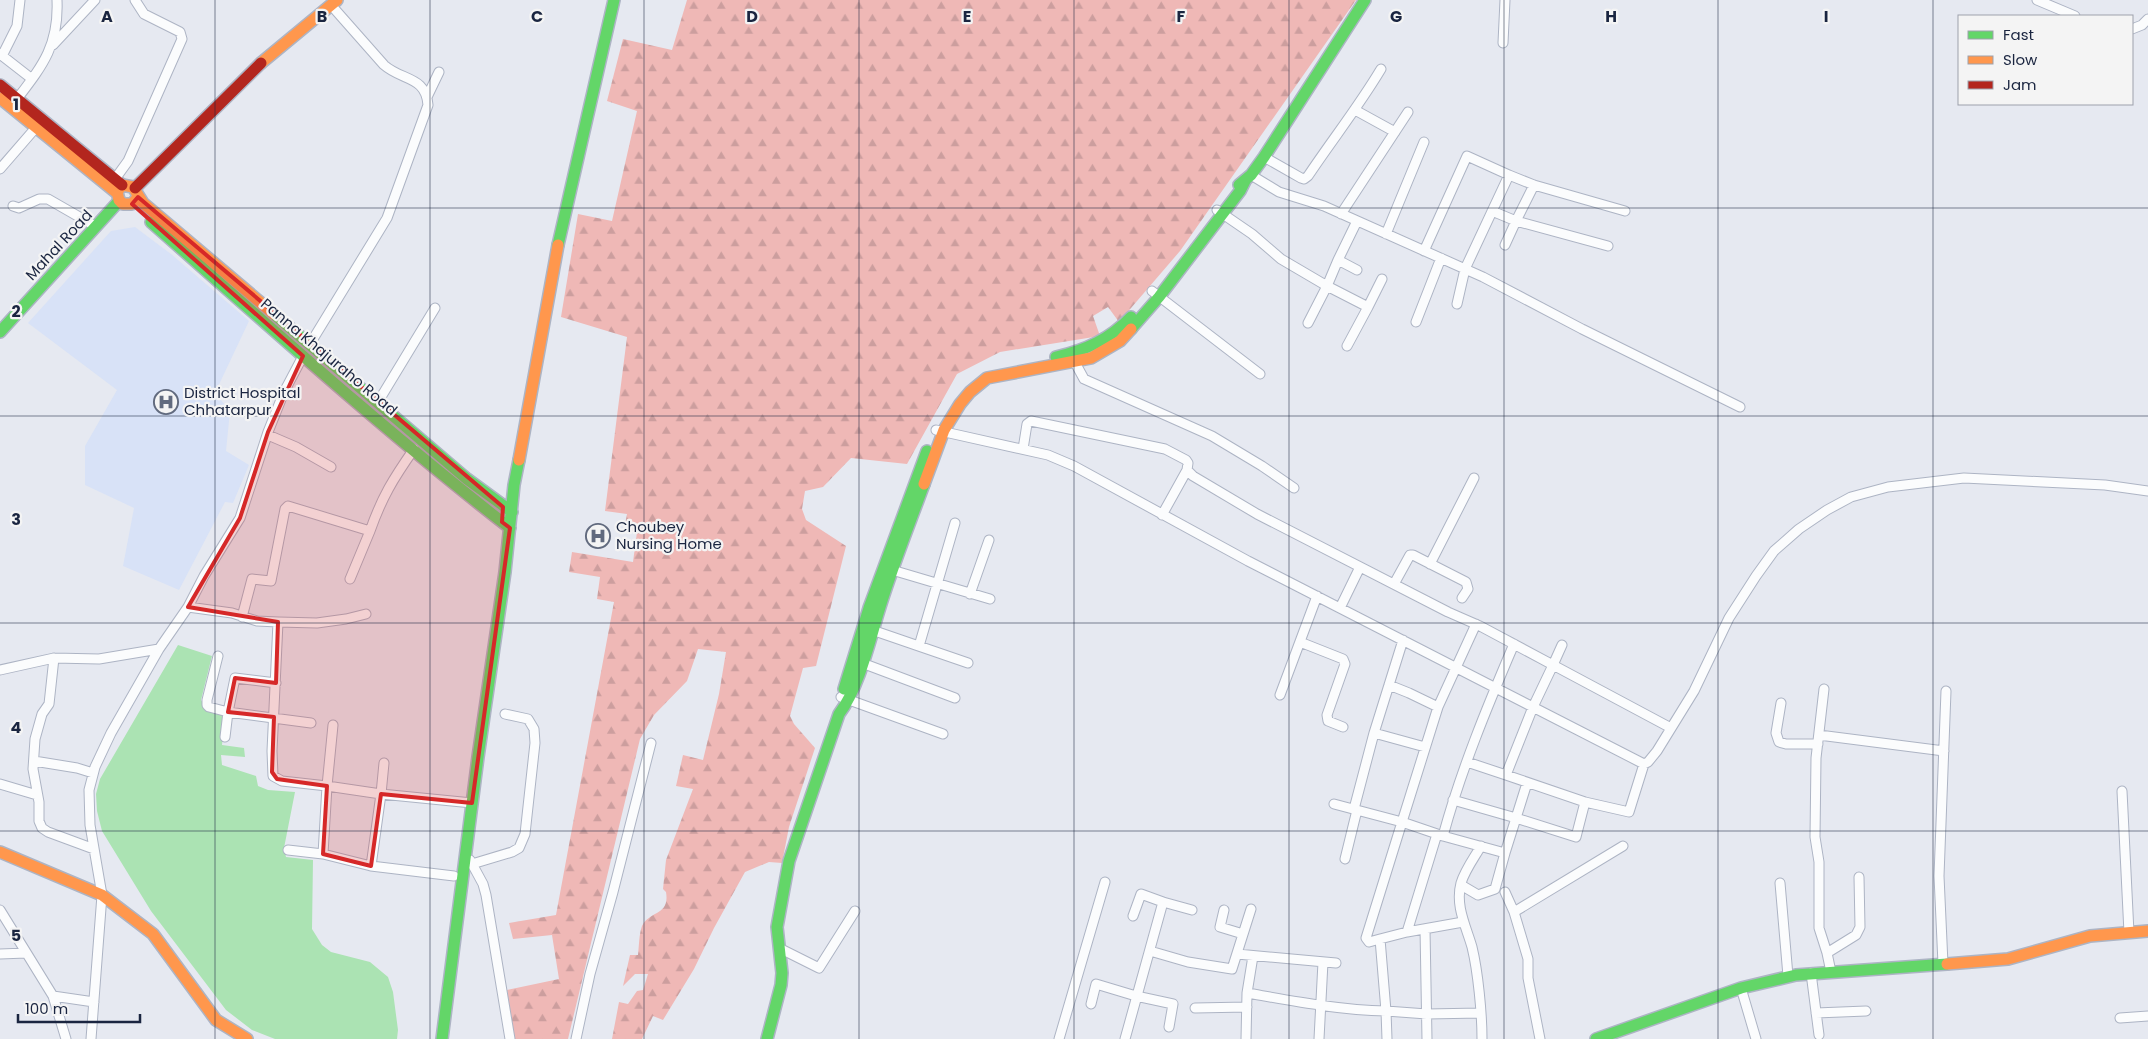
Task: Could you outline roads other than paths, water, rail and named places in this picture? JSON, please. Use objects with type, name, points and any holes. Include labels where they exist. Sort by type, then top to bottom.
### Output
[{"type":"main road","points":[[434,1039],[454,876],[468,802],[508,509],[563,216],[614,0]]},
{"type":"main road","points":[[767,1039],[781,985],[782,973],[777,928],[789,861],[839,714],[838,706],[862,663],[949,406],[964,388],[980,375],[1006,367],[1073,358],[1126,324],[1156,294],[1220,212],[1234,189],[1248,178],[1264,157],[1365,0]]},
{"type":"main road","points":[[118,190],[128,205],[254,70],[334,3]]},
{"type":"main road","name":"Panna Khajuraho Road","points":[[0,85],[17,99],[39,123],[118,190],[132,185],[135,196],[194,261],[303,356],[506,525]]},
{"type":"main road","name":"Panna Khajuraho Road","points":[[0,98],[39,123]]},
{"type":"main road","name":"Mahal Road","points":[[0,330],[95,226],[118,190]]},
{"type":"main road","name":"Panna Khajuraho Road","points":[[135,196],[467,479],[508,509]]},
{"type":"main road","points":[[844,698],[869,608],[913,486],[940,430]]},
{"type":"main road","points":[[442,1039],[465,852],[468,802]]},
{"type":"main road","points":[[0,852],[102,895],[153,934],[216,1020],[247,1039]]},
{"type":"main road","points":[[1596,1039],[1741,988],[1788,976],[2008,959],[2090,936],[2148,931]]},
{"type":"street","points":[[20,0],[17,26],[1,55],[32,79]]},
{"type":"street","points":[[53,45],[58,21],[57,0]]},
{"type":"street","points":[[17,99],[53,45],[95,0]]},
{"type":"street","points":[[118,190],[128,161],[182,39],[180,32],[144,14],[134,0]]},
{"type":"street","points":[[1503,43],[1505,0]]},
{"type":"street","points":[[2037,0],[2073,15]]},
{"type":"street","points":[[334,3],[384,66],[393,73],[415,81],[422,86],[428,97]]},
{"type":"street","points":[[2133,29],[2142,25],[2148,19]]},
{"type":"street","points":[[1264,157],[1304,179],[1308,176],[1341,127],[1355,110],[1381,69]]},
{"type":"street","points":[[310,344],[387,218],[428,105],[428,97],[439,72]]},
{"type":"street","points":[[1355,110],[1395,132]]},
{"type":"street","points":[[1341,214],[1408,112]]},
{"type":"street","points":[[0,169],[39,123]]},
{"type":"street","points":[[1386,234],[1424,142]]},
{"type":"street","points":[[1424,251],[1467,156],[1534,185],[1625,211]]},
{"type":"street","points":[[1456,304],[1465,269],[1509,175]]},
{"type":"street","points":[[1248,178],[1279,192],[1324,206],[1465,269],[1582,330],[1740,407]]},
{"type":"street","points":[[1505,245],[1534,185]]},
{"type":"street","points":[[13,206],[19,208],[38,199],[48,199],[95,226]]},
{"type":"street","points":[[1492,211],[1516,221],[1608,246]]},
{"type":"street","points":[[1220,212],[1282,259],[1327,286],[1368,307]]},
{"type":"street","points":[[1308,323],[1357,221]]},
{"type":"street","points":[[1416,322],[1441,258]]},
{"type":"street","points":[[1338,260],[1357,270]]},
{"type":"street","points":[[1347,346],[1382,279]]},
{"type":"street","points":[[1156,294],[1260,374]]},
{"type":"street","points":[[378,402],[435,308]]},
{"type":"street","points":[[92,1039],[102,895],[90,825],[89,790],[93,773],[111,733],[159,649],[188,607],[204,576],[240,518],[284,392],[303,356]]},
{"type":"street","points":[[1073,358],[1084,379],[1212,436],[1294,488]]},
{"type":"street","points":[[1023,449],[1027,424],[1031,420],[1165,449],[1186,460],[1188,463],[1187,470],[1162,515]]},
{"type":"street","points":[[940,430],[1048,455],[1074,466],[1162,515],[1644,764]]},
{"type":"street","points":[[268,435],[296,447],[331,467]]},
{"type":"street","points":[[350,579],[380,502],[391,481],[414,449]]},
{"type":"street","points":[[1187,470],[1193,476],[1257,514],[1476,624],[1671,728]]},
{"type":"street","points":[[1430,564],[1474,478]]},
{"type":"street","points":[[1467,762],[1585,802],[1629,812],[1644,764],[1657,751],[1694,691],[1729,618],[1774,551],[1800,528],[1851,497],[1888,487],[1964,478],[2105,485],[2148,491]]},
{"type":"street","points":[[242,617],[252,579],[271,581],[288,506],[370,531]]},
{"type":"street","points":[[919,646],[955,523]]},
{"type":"street","points":[[970,594],[989,540]]},
{"type":"street","points":[[1394,584],[1410,555],[1466,582],[1468,589],[1462,598]]},
{"type":"street","points":[[1340,608],[1360,567]]},
{"type":"street","points":[[892,570],[990,599]]},
{"type":"street","points":[[1280,695],[1317,596]]},
{"type":"street","points":[[188,607],[257,621],[278,622],[317,623],[346,620],[366,614]]},
{"type":"street","points":[[278,622],[272,751],[273,776],[282,781],[381,794],[468,802]]},
{"type":"street","points":[[1463,922],[1408,932],[1371,942],[1367,941],[1366,931],[1438,707],[1476,624]]},
{"type":"street","points":[[872,630],[968,663]]},
{"type":"street","points":[[1345,860],[1374,733],[1403,640]]},
{"type":"street","points":[[1300,642],[1343,660],[1345,668],[1327,715],[1328,721],[1343,727]]},
{"type":"street","points":[[1408,932],[1440,835],[1514,644]]},
{"type":"street","points":[[1506,775],[1533,707],[1562,645]]},
{"type":"street","points":[[0,670],[54,658],[100,659],[159,649]]},
{"type":"street","points":[[218,656],[206,703],[213,709],[311,723]]},
{"type":"street","points":[[54,658],[48,704],[42,714],[35,739],[34,761],[39,821],[42,828],[71,842],[94,849]]},
{"type":"street","points":[[862,663],[955,698]]},
{"type":"street","points":[[225,738],[234,678],[276,683]]},
{"type":"street","points":[[1389,685],[1409,692],[1438,707]]},
{"type":"street","points":[[1824,690],[1819,739],[1815,837],[1819,862],[1819,928],[1831,972]]},
{"type":"street","points":[[1944,964],[1939,876],[1946,691]]},
{"type":"street","points":[[844,698],[943,734]]},
{"type":"street","points":[[1781,703],[1776,733],[1779,742],[1786,744],[1819,739],[1944,751]]},
{"type":"street","points":[[472,864],[512,852],[519,848],[524,834],[535,743],[534,730],[528,719],[505,714]]},
{"type":"street","points":[[323,854],[333,725]]},
{"type":"street","points":[[1374,733],[1425,747]]},
{"type":"street","points":[[576,1039],[590,974],[651,743]]},
{"type":"street","points":[[34,761],[77,768],[93,773]]},
{"type":"street","points":[[371,866],[384,763]]},
{"type":"street","points":[[1461,885],[1478,895],[1495,889],[1526,783]]},
{"type":"street","points":[[0,784],[37,795]]},
{"type":"street","points":[[2122,791],[2129,932]]},
{"type":"street","points":[[1453,800],[1576,837],[1585,802]]},
{"type":"street","points":[[1334,804],[1505,853]]},
{"type":"street","points":[[1482,846],[1465,874],[1459,900],[1463,922],[1472,947],[1482,1039]]},
{"type":"street","points":[[1514,912],[1623,846]]},
{"type":"street","points":[[288,850],[323,854],[371,866],[454,876]]},
{"type":"street","points":[[465,852],[483,884],[486,895],[510,1039]]},
{"type":"street","points":[[1827,953],[1856,935],[1860,927],[1859,876]]},
{"type":"street","points":[[1059,1039],[1105,882]]},
{"type":"street","points":[[1780,883],[1788,976]]},
{"type":"street","points":[[1505,892],[1514,912],[1528,959],[1528,978],[1540,1039]]},
{"type":"street","points":[[1133,916],[1141,894],[1192,910]]},
{"type":"street","points":[[1125,1039],[1163,902]]},
{"type":"street","points":[[1150,951],[1188,962],[1232,969],[1251,909]]},
{"type":"street","points":[[0,910],[53,996],[66,1039]]},
{"type":"street","points":[[1224,910],[1220,927],[1243,934]]},
{"type":"street","points":[[779,948],[818,968],[855,911]]},
{"type":"street","points":[[1425,929],[1427,1039]]},
{"type":"street","points":[[1380,939],[1387,1039]]},
{"type":"street","points":[[0,954],[26,953]]},
{"type":"street","points":[[1237,954],[1336,963]]},
{"type":"street","points":[[1246,1039],[1247,993],[1253,956]]},
{"type":"street","points":[[1319,1039],[1323,962]]},
{"type":"street","points":[[1811,973],[1819,1034]]},
{"type":"street","points":[[1091,1004],[1096,984],[1136,996],[1173,1004],[1169,1027]]},
{"type":"street","points":[[1741,988],[1756,1039]]},
{"type":"street","points":[[1247,993],[1359,1011],[1427,1014],[1480,1013]]},
{"type":"street","points":[[53,996],[94,1002]]},
{"type":"street","points":[[1195,1008],[1246,1007]]},
{"type":"street","points":[[1816,1013],[1866,1011]]},
{"type":"street","points":[[2120,1018],[2148,1016]]},
{"type":"place","name":"District Hospital Chhatarpur","points":[[166,402]]},
{"type":"place","name":"Choubey Nursing Home","points":[[598,536]]}]
